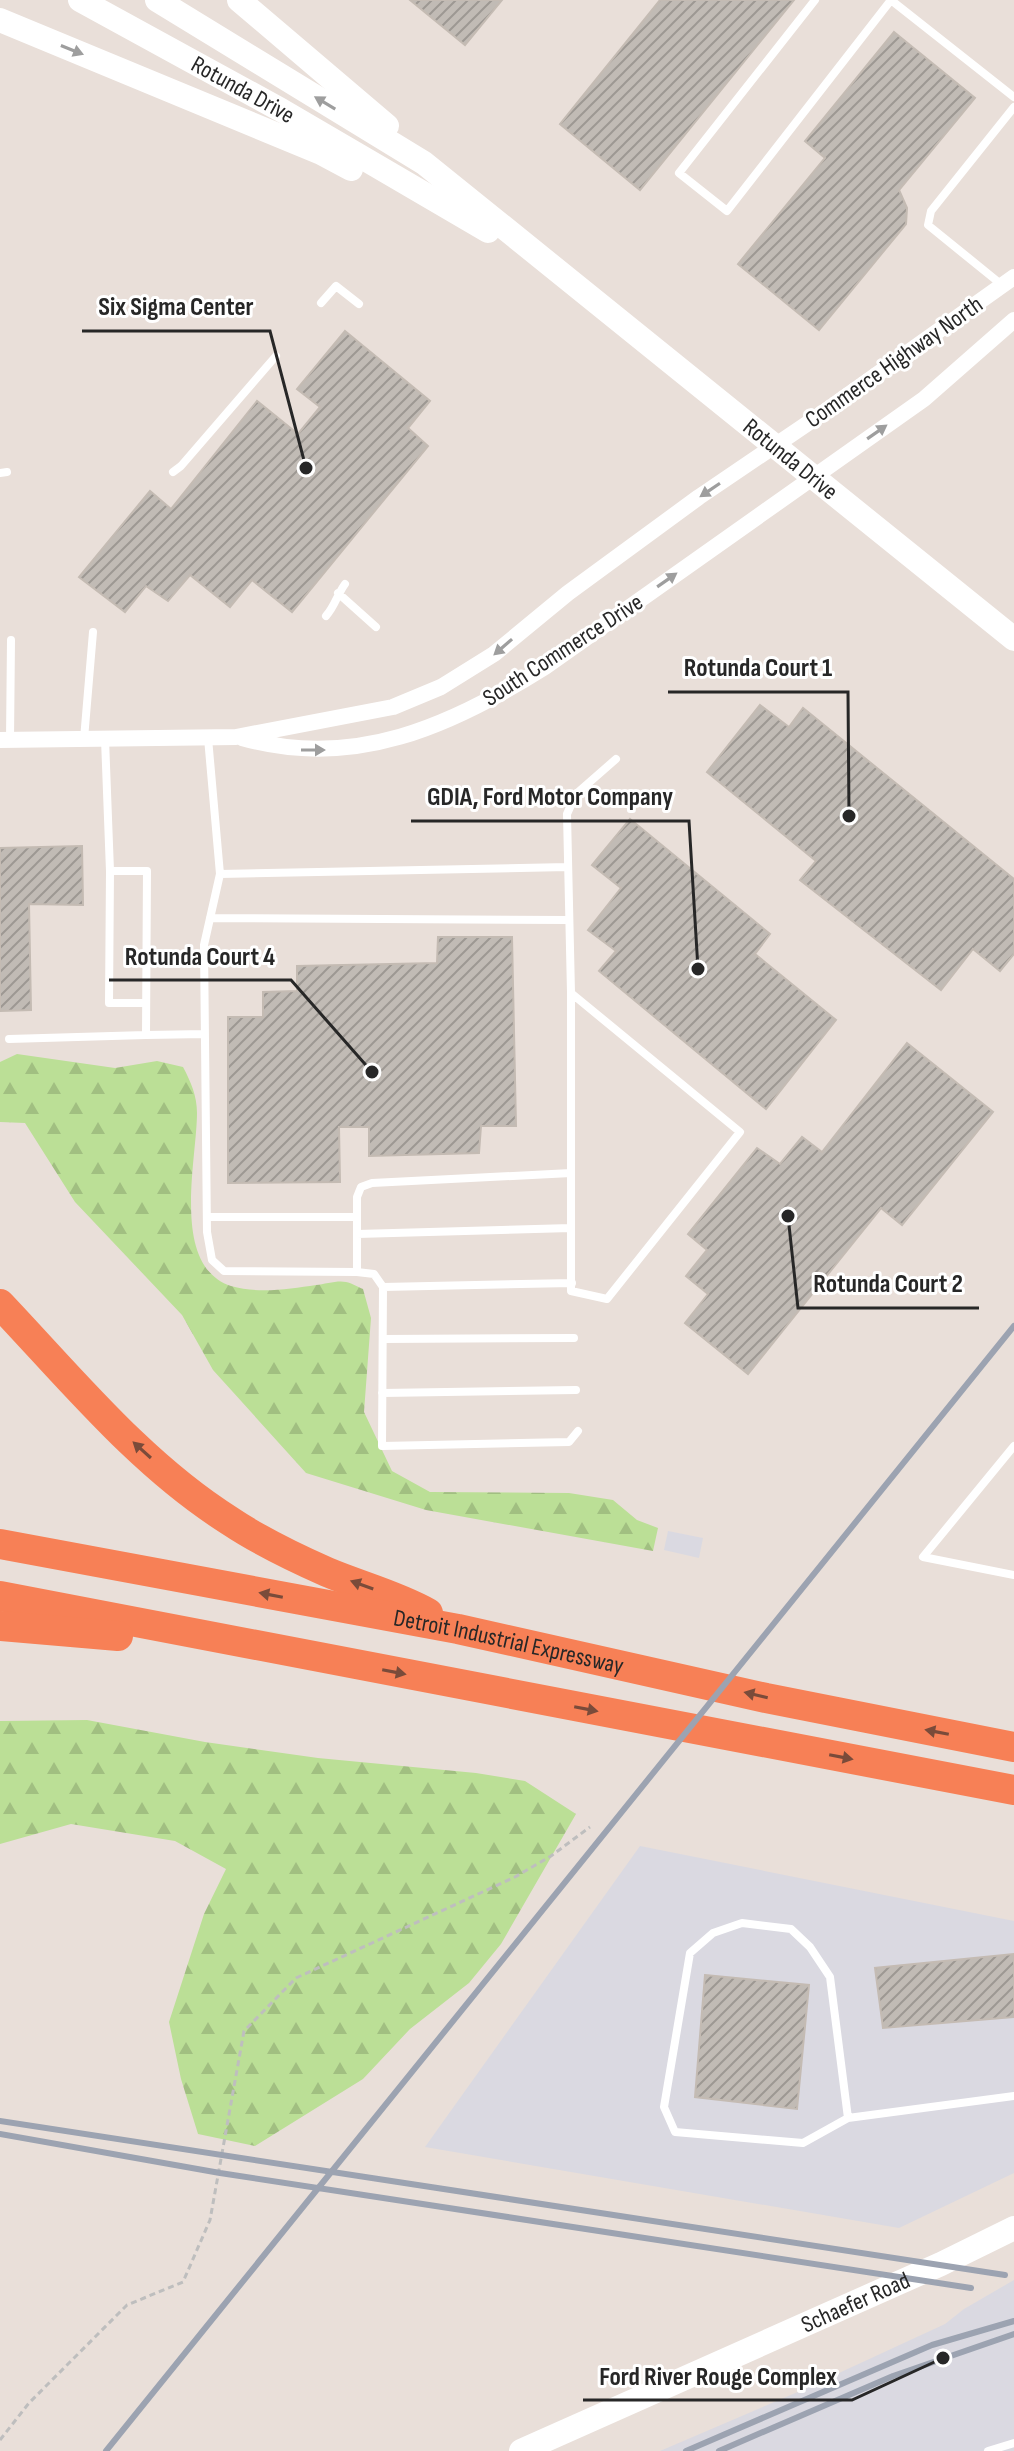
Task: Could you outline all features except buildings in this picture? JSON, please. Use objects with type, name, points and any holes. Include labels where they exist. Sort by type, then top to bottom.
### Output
[{"type":"highway","points":[[0,1304],[122,1432],[171,1477],[228,1520],[282,1551],[410,1603],[458,1629]]},
{"type":"highway","name":"Detroit Industrial Expressway","points":[[0,1544],[458,1629],[766,1698],[1014,1747]]},
{"type":"highway","name":"Detroit Industrial Expressway","points":[[0,1596],[1014,1790]]},
{"type":"highway","points":[[0,1626],[263,1647]]},
{"type":"main road","name":"Rotunda Drive","points":[[80,0],[281,110],[568,280]]},
{"type":"main road","name":"Rotunda Drive","points":[[157,0],[424,163],[1014,639]]},
{"type":"main road","points":[[239,0],[377,119],[437,159],[508,218],[568,280]]},
{"type":"main road","points":[[0,20],[321,153],[412,202],[459,213]]},
{"type":"main road","name":"Schaefer Road","points":[[521,2451],[941,2264],[1014,2228]]},
{"type":"street","name":"Commerce Highway North","points":[[774,446],[1008,281]]},
{"type":"street","name":"Commerce Highway North","points":[[813,477],[924,399],[1014,320]]},
{"type":"street","name":"South Commerce Drive","points":[[5,740],[236,737],[393,707],[441,687],[494,654],[568,593],[774,446]]},
{"type":"street","name":"South Commerce Drive","points":[[236,737],[290,749],[333,750],[373,744],[463,714],[545,667],[813,477]]},
{"type":"lane","points":[[815,0],[679,173],[727,211],[891,0],[1014,97]]},
{"type":"lane","points":[[1008,281],[928,225],[931,211],[1014,107]]},
{"type":"lane","points":[[321,303],[336,286],[359,304]]},
{"type":"lane","points":[[173,472],[276,356]]},
{"type":"lane","points":[[326,616],[345,584]]},
{"type":"lane","points":[[338,593],[376,627]]},
{"type":"lane","points":[[84,739],[93,632]]},
{"type":"lane","points":[[5,740],[11,640]]},
{"type":"lane","points":[[208,737],[220,874],[204,945],[207,1217],[212,1260],[224,1271],[374,1274],[383,1287],[382,1446],[569,1442],[578,1431]]},
{"type":"lane","points":[[105,738],[110,871],[109,1003],[146,1003]]},
{"type":"lane","points":[[571,993],[740,1132],[607,1299],[571,1291],[571,993],[567,814],[576,794],[616,759]]},
{"type":"lane","points":[[220,874],[568,867]]},
{"type":"lane","points":[[110,871],[147,871],[146,1035]]},
{"type":"lane","points":[[210,918],[569,920]]},
{"type":"lane","points":[[9,1039],[205,1034]]},
{"type":"lane","points":[[357,1272],[357,1197],[361,1187],[372,1183],[571,1173]]},
{"type":"lane","points":[[207,1217],[357,1217]]},
{"type":"lane","points":[[357,1234],[571,1228]]},
{"type":"lane","points":[[383,1287],[572,1283]]},
{"type":"lane","points":[[383,1339],[574,1338]]},
{"type":"lane","points":[[382,1393],[576,1390]]},
{"type":"lane","points":[[1014,1446],[923,1557],[1014,1575]]},
{"type":"lane","points":[[848,2118],[830,1977],[810,1947],[791,1929],[742,1923],[713,1933],[690,1953],[664,2107],[675,2132],[803,2143],[848,2118],[1014,2096]]},
{"type":"lane","points":[[988,2451],[1014,2443]]},
{"type":"path","points":[[0,2440],[29,2403],[127,2305],[183,2282],[210,2220],[244,2031],[296,1978],[515,1877],[551,1856],[590,1827]]},
{"type":"shaded area","points":[[668,1531],[703,1538],[699,1558],[664,1550]]},
{"type":"shaded area","points":[[640,1846],[1014,1921],[1014,2173],[899,2228],[425,2147]]},
{"type":"shaded area","points":[[1014,2280],[1014,2451],[660,2451],[945,2324],[964,2309]]},
{"type":"green space","points":[[17,1054],[115,1068],[157,1061],[183,1067],[197,1107],[191,1210],[193,1235],[200,1257],[212,1275],[241,1288],[274,1290],[339,1281],[363,1289],[371,1318],[364,1412],[392,1471],[430,1492],[569,1493],[613,1500],[637,1520],[658,1528],[653,1551],[426,1510],[306,1473],[213,1370],[182,1315],[75,1202],[25,1123],[0,1122],[0,1062]]},
{"type":"green space","points":[[87,1720],[205,1742],[318,1758],[476,1773],[525,1781],[576,1814],[501,1944],[469,1983],[410,2029],[363,2079],[255,2146],[198,2134],[181,2079],[169,2022],[204,1914],[226,1869],[175,1841],[71,1824],[0,1844],[0,1721]]},
{"type":"railway","points":[[106,2451],[1014,1326]]},
{"type":"railway","points":[[0,2121],[1005,2275]]},
{"type":"railway","points":[[0,2134],[220,2173],[971,2288]]},
{"type":"railway","points":[[686,2451],[932,2345],[1014,2321]]},
{"type":"railway","points":[[719,2451],[893,2376],[1014,2334]]},
{"type":"place","name":"Six Sigma Center","points":[[306,468]]},
{"type":"place","name":"Rotunda Court 1","points":[[849,816]]},
{"type":"place","name":"GDIA, Ford Motor Company","points":[[698,969]]},
{"type":"place","name":"Rotunda Court 4","points":[[372,1072]]},
{"type":"place","name":"Rotunda Court 2","points":[[788,1216]]},
{"type":"place","name":"Ford River Rouge Complex","points":[[943,2358]]}]
